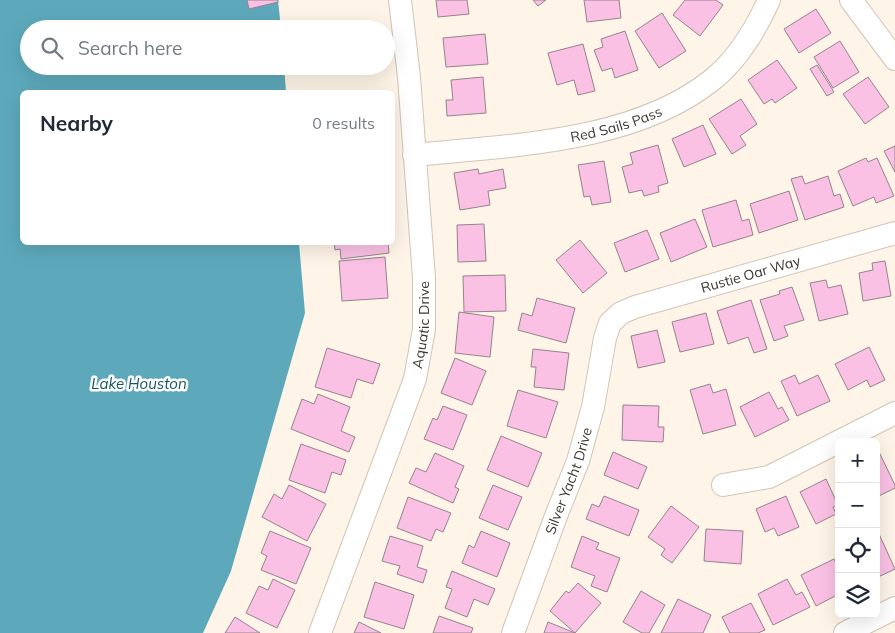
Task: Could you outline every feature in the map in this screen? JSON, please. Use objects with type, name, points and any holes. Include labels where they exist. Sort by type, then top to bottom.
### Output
[{"type":"street","name":"Aquatic Drive","points":[[320,633],[412,388],[424,329],[424,278],[409,77],[400,0]]},
{"type":"street","name":"Red Sails Pass","points":[[414,155],[546,142],[585,134],[660,111],[685,99],[714,79],[739,52],[760,21],[769,0]]},
{"type":"street","points":[[851,0],[895,59]]},
{"type":"street","name":"Rustie Oar Way","points":[[610,323],[620,313],[635,307],[895,232]]},
{"type":"street","name":"Silver Yacht Drive","points":[[512,633],[578,461],[593,407],[605,338],[610,323]]},
{"type":"street","points":[[724,485],[769,477],[895,413]]},
{"type":"street","points":[[845,633],[895,608]]},
{"type":"water","name":"Lake Houston","points":[[0,0],[278,0],[280,20],[20,20],[20,75],[285,75],[286,90],[20,90],[20,245],[299,245],[305,313],[231,571],[203,633],[0,633]]},
{"type":"building","points":[[247,0],[278,0],[278,2],[249,9]]},
{"type":"building","points":[[436,0],[467,0],[469,14],[438,17]]},
{"type":"building","points":[[533,0],[546,0],[538,6]]},
{"type":"building","points":[[584,0],[619,0],[621,18],[587,22]]},
{"type":"building","points":[[685,0],[716,0],[723,5],[700,36],[673,15]]},
{"type":"building","points":[[816,9],[831,33],[799,53],[784,29]]},
{"type":"building","points":[[662,13],[686,51],[659,68],[635,31]]},
{"type":"building","points":[[625,31],[638,70],[615,78],[612,68],[602,71],[594,50],[603,47],[601,39]]},
{"type":"building","points":[[485,34],[488,64],[446,67],[443,38]]},
{"type":"building","points":[[840,41],[859,72],[833,88],[814,57]]},
{"type":"building","points":[[583,44],[595,91],[578,95],[574,80],[557,85],[548,53]]},
{"type":"building","points":[[777,60],[797,88],[775,103],[772,99],[764,104],[748,80]]},
{"type":"building","points":[[817,65],[834,92],[827,96],[810,69]]},
{"type":"building","points":[[483,77],[486,113],[447,116],[446,100],[453,100],[451,80]]},
{"type":"building","points":[[868,77],[889,107],[865,124],[843,94]]},
{"type":"building","points":[[741,99],[757,124],[740,136],[746,145],[732,154],[709,119]]},
{"type":"building","points":[[703,125],[716,154],[684,167],[672,139]]},
{"type":"building","points":[[658,145],[668,183],[658,186],[659,192],[644,196],[642,190],[629,193],[622,167],[633,164],[630,153]]},
{"type":"building","points":[[895,146],[895,172],[884,151]]},
{"type":"building","points":[[866,158],[868,162],[877,158],[894,196],[876,203],[874,197],[853,206],[838,171]]},
{"type":"building","points":[[604,161],[611,202],[592,205],[590,196],[584,197],[578,165]]},
{"type":"building","points":[[478,169],[479,174],[503,169],[506,188],[488,191],[490,205],[460,210],[454,173]]},
{"type":"building","points":[[802,176],[805,184],[828,176],[834,196],[840,194],[844,207],[805,220],[791,179]]},
{"type":"building","points":[[789,191],[798,220],[759,233],[750,204]]},
{"type":"building","points":[[736,200],[742,221],[749,219],[753,235],[713,247],[702,210]]},
{"type":"building","points":[[695,219],[707,247],[671,262],[660,233]]},
{"type":"building","points":[[484,224],[486,261],[458,262],[457,225]]},
{"type":"building","points":[[647,230],[659,259],[625,272],[614,243]]},
{"type":"building","points":[[580,240],[607,273],[583,293],[556,260]]},
{"type":"building","points":[[334,245],[388,245],[389,253],[341,259],[340,249],[335,250]]},
{"type":"building","points":[[385,257],[388,298],[342,301],[339,261]]},
{"type":"building","points":[[885,261],[891,296],[863,301],[859,273],[873,270],[872,263]]},
{"type":"building","points":[[505,275],[506,311],[464,312],[463,276]]},
{"type":"building","points":[[826,280],[828,288],[841,285],[848,314],[819,321],[810,283]]},
{"type":"building","points":[[792,287],[804,320],[784,326],[788,336],[774,341],[760,300],[780,294],[779,291]]},
{"type":"building","points":[[537,298],[575,308],[566,343],[518,330],[522,313],[532,316]]},
{"type":"building","points":[[751,300],[767,349],[754,353],[748,337],[728,344],[717,311]]},
{"type":"building","points":[[459,312],[494,317],[490,357],[455,353]]},
{"type":"building","points":[[706,313],[714,344],[680,352],[672,322]]},
{"type":"building","points":[[657,330],[665,362],[638,368],[631,336]]},
{"type":"building","points":[[869,347],[885,380],[870,387],[867,380],[848,390],[835,364]]},
{"type":"building","points":[[327,348],[380,364],[373,384],[357,379],[351,398],[315,387]]},
{"type":"building","points":[[533,349],[569,353],[564,390],[534,387],[536,367],[531,367]]},
{"type":"building","points":[[455,358],[486,371],[472,405],[441,393]]},
{"type":"building","points":[[795,375],[799,384],[818,375],[830,401],[797,416],[781,381]]},
{"type":"building","points":[[710,384],[713,393],[726,389],[736,425],[703,434],[690,390]]},
{"type":"building","points":[[518,390],[558,402],[546,438],[507,426]]},
{"type":"building","points":[[769,392],[778,409],[782,407],[789,420],[755,437],[740,407]]},
{"type":"building","points":[[318,394],[350,407],[341,431],[355,437],[349,452],[291,429],[302,399],[314,404]]},
{"type":"building","points":[[623,405],[659,406],[658,427],[664,427],[663,442],[622,440]]},
{"type":"building","points":[[443,406],[467,415],[453,450],[424,439],[433,418],[437,420]]},
{"type":"building","points":[[501,436],[542,453],[528,487],[487,470]]},
{"type":"building","points":[[301,444],[346,460],[341,475],[332,472],[325,493],[289,480]]},
{"type":"building","points":[[613,452],[647,467],[638,489],[604,475]]},
{"type":"building","points":[[435,453],[464,466],[455,487],[459,489],[453,503],[409,483],[416,468],[426,472]]},
{"type":"building","points":[[880,454],[895,485],[895,488],[880,496]]},
{"type":"building","points":[[826,479],[835,498],[835,506],[833,507],[835,514],[816,524],[800,492]]},
{"type":"building","points":[[289,485],[326,504],[307,541],[262,517],[274,494],[282,499]]},
{"type":"building","points":[[493,485],[522,497],[508,530],[479,518]]},
{"type":"building","points":[[604,496],[639,510],[629,536],[586,519],[592,504],[599,507]]},
{"type":"building","points":[[786,496],[799,527],[778,536],[774,528],[765,532],[756,509]]},
{"type":"building","points":[[408,497],[451,513],[443,532],[436,529],[431,541],[397,528]]},
{"type":"building","points":[[671,506],[699,527],[672,563],[661,555],[665,549],[648,537]]},
{"type":"building","points":[[706,529],[743,531],[741,564],[704,561]]},
{"type":"building","points":[[270,531],[311,548],[296,584],[261,570],[267,556],[261,553]]},
{"type":"building","points":[[481,531],[510,543],[497,577],[462,563],[469,545],[474,548]]},
{"type":"building","points":[[390,536],[423,546],[417,567],[427,570],[423,583],[397,574],[400,566],[382,561]]},
{"type":"building","points":[[582,536],[599,543],[596,549],[620,558],[607,592],[591,586],[595,576],[571,567]]},
{"type":"building","points":[[880,536],[895,569],[880,576]]},
{"type":"building","points":[[834,559],[835,596],[816,606],[801,575]]},
{"type":"building","points":[[452,571],[495,589],[488,605],[474,599],[467,617],[445,608],[452,589],[446,587]]},
{"type":"building","points":[[273,579],[295,590],[277,628],[246,613],[259,586],[268,590]]},
{"type":"building","points":[[787,579],[796,595],[802,592],[810,607],[773,625],[758,594]]},
{"type":"building","points":[[375,582],[414,595],[404,629],[364,617]]},
{"type":"building","points":[[578,583],[601,603],[575,633],[550,611],[566,591],[569,593]]},
{"type":"building","points":[[641,591],[665,605],[649,633],[642,633],[623,622]]},
{"type":"building","points":[[678,599],[711,615],[703,633],[661,633]]},
{"type":"building","points":[[751,603],[765,630],[758,633],[730,633],[722,617]]},
{"type":"building","points":[[439,616],[473,628],[471,633],[433,633]]},
{"type":"building","points":[[235,617],[260,633],[225,633]]},
{"type":"building","points":[[359,622],[381,633],[354,633]]},
{"type":"building","points":[[548,622],[575,633],[544,633]]}]
